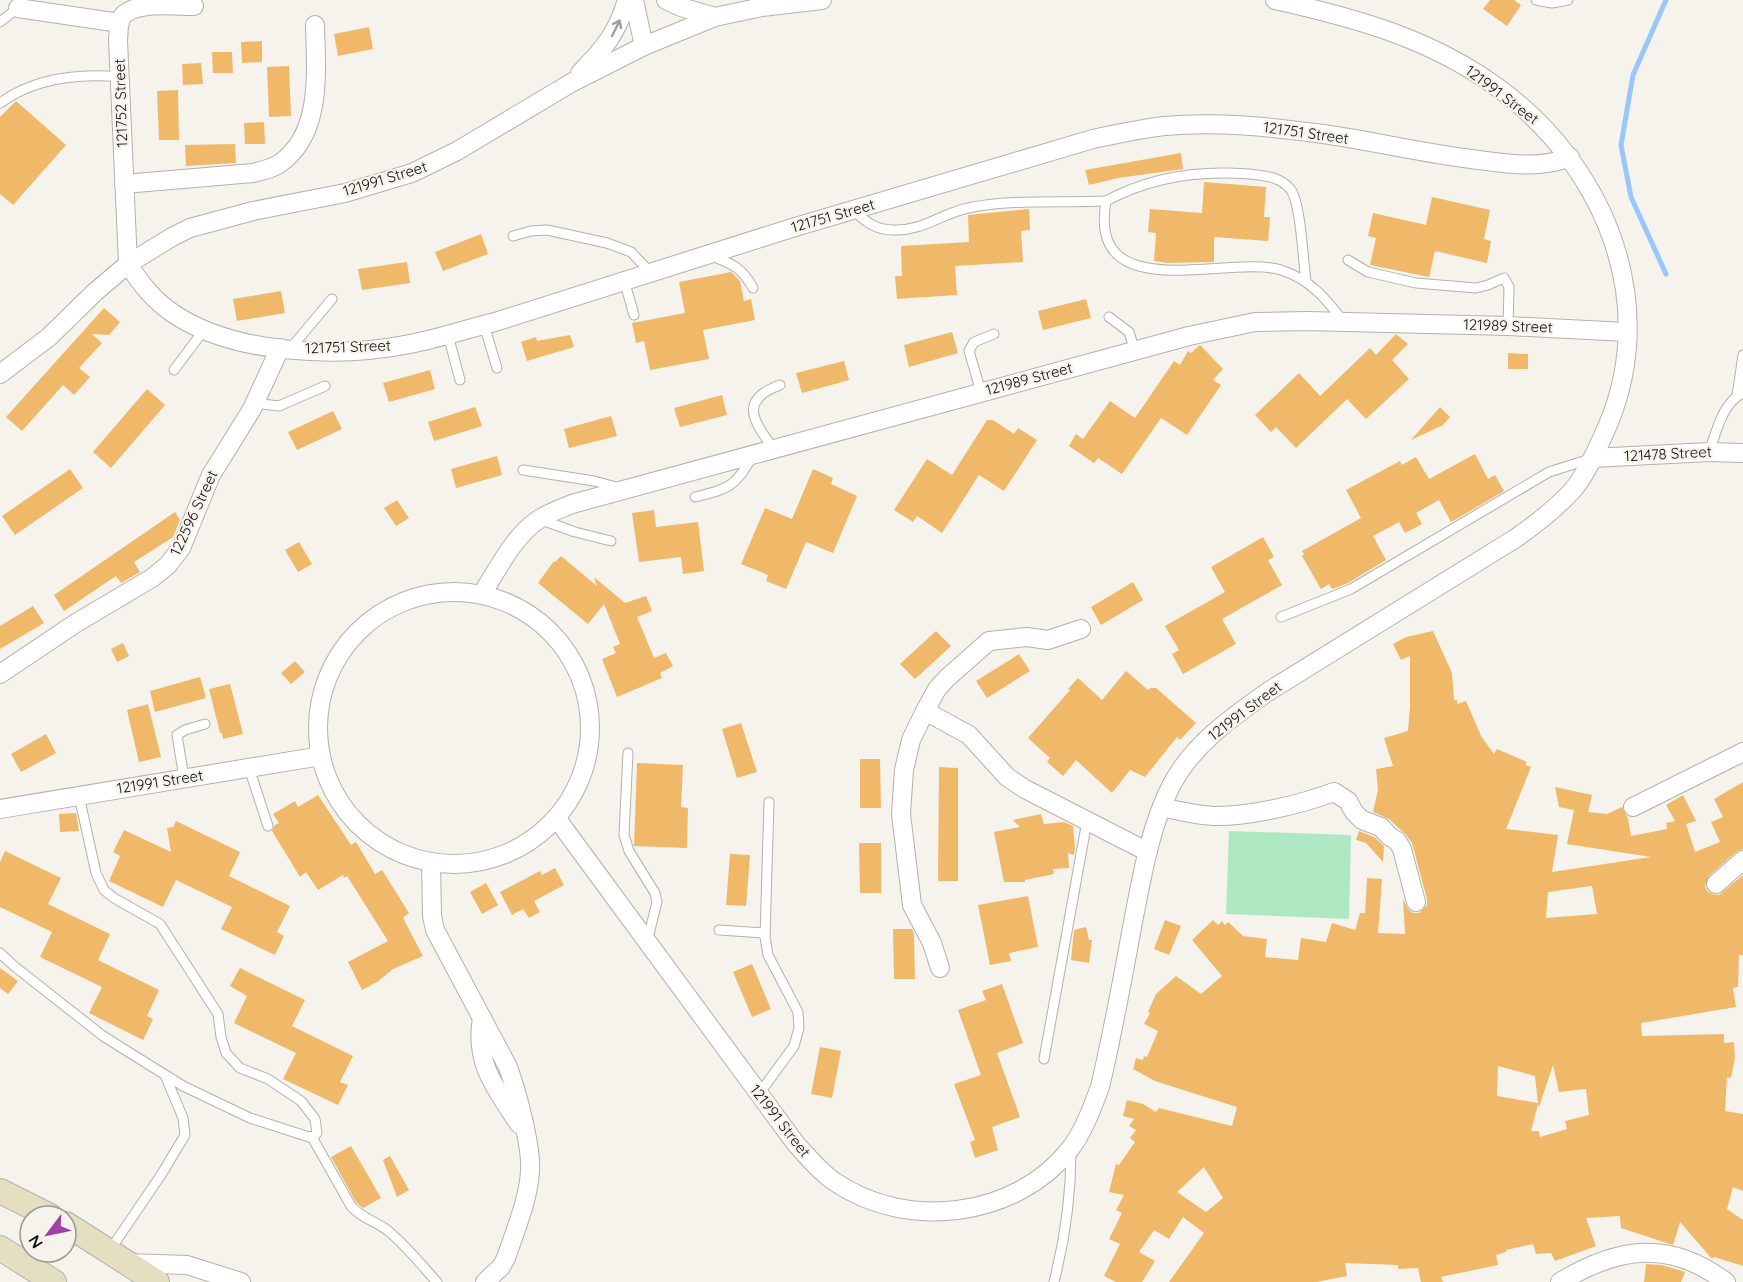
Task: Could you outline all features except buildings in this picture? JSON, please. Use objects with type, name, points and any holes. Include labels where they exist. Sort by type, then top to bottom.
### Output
[{"type":"street","name":"121752 Street","points":[[116,0],[120,21],[120,77],[128,264]]},
{"type":"street","points":[[571,82],[605,48],[620,20],[627,0]]},
{"type":"street","points":[[634,0],[644,46]]},
{"type":"street","points":[[666,0],[715,17]]},
{"type":"street","name":"121991 Street","points":[[0,374],[49,337],[95,292],[128,264],[190,228],[253,211],[368,187],[423,168],[457,152],[571,82],[644,46],[715,17],[762,7],[822,0]]},
{"type":"street","name":"121991 Street","points":[[556,819],[796,1144],[835,1182],[859,1195],[911,1210],[941,1212],[978,1207],[1000,1200],[1026,1187],[1043,1175],[1071,1148],[1091,1111],[1100,1087],[1148,852],[1162,807],[1172,785],[1190,758],[1208,738],[1236,714],[1269,691],[1516,538],[1540,520],[1573,490],[1593,458],[1611,420],[1622,386],[1627,356],[1627,332],[1620,260],[1590,188],[1570,157],[1548,131],[1501,90],[1457,61],[1426,45],[1375,25],[1275,0]]},
{"type":"street","points":[[22,4],[120,21],[131,9],[142,5],[194,6]]},
{"type":"street","points":[[124,184],[253,174],[271,168],[285,159],[303,136],[313,105],[316,70],[315,25]]},
{"type":"street","name":"121751 Street","points":[[128,264],[140,283],[161,304],[181,319],[204,330],[230,339],[285,348],[328,351],[371,350],[410,344],[484,325],[708,254],[1093,139],[1164,126],[1228,124],[1260,127],[1325,134],[1420,152],[1520,164],[1556,163],[1570,157]]},
{"type":"street","name":"121989 Street","points":[[482,594],[520,536],[539,519],[572,504],[1200,333],[1255,322],[1508,326],[1627,332]]},
{"type":"street","name":"122596 Street","points":[[0,674],[76,623],[152,578],[168,565],[181,548],[211,475],[237,435],[285,348]]},
{"type":"street","name":"121478 Street","points":[[1593,458],[1709,452],[1743,453]]},
{"type":"street","points":[[449,591],[482,594],[520,608],[552,633],[565,648],[584,685],[591,725],[590,746],[579,785],[556,819],[540,835],[521,848],[500,857],[477,863],[454,865],[405,855],[381,843],[360,826],[342,806],[333,790],[321,756],[319,715],[325,683],[335,661],[349,640],[366,623],[409,599],[449,591]]},
{"type":"street","points":[[939,968],[932,943],[912,905],[901,814],[904,770],[911,740],[938,689],[947,678],[989,641],[1027,637],[1047,639],[1081,629]]},
{"type":"street","points":[[926,711],[969,735],[1012,781],[1148,852]]},
{"type":"street","points":[[1633,807],[1743,752]]},
{"type":"street","name":"121991 Street","points":[[0,809],[321,756]]},
{"type":"street","points":[[1162,807],[1206,815],[1228,815],[1316,800],[1334,792],[1348,801],[1362,820],[1381,827],[1397,841],[1405,859],[1416,902]]},
{"type":"street","points":[[1716,884],[1743,860]]},
{"type":"street","points":[[431,862],[432,916],[435,930],[482,1018],[479,1040],[485,1068],[525,1133],[530,1161],[529,1183],[506,1258],[501,1267],[485,1282]]},
{"type":"street","points":[[0,1191],[27,1204]]},
{"type":"street","points":[[78,1231],[157,1282]]},
{"type":"street","points":[[0,1248],[54,1282]]},
{"type":"street","points":[[1560,1282],[1602,1260],[1638,1252],[1654,1252],[1699,1264],[1726,1282]]},
{"type":"street","points":[[119,1257],[187,1265],[241,1282]]},
{"type":"lane","points":[[1536,0],[1552,3],[1568,0]]},
{"type":"lane","points":[[0,22],[22,4]]},
{"type":"lane","points":[[0,103],[24,88],[64,77],[84,74],[120,77]]},
{"type":"lane","points":[[854,210],[869,224],[892,230],[925,226],[968,208],[1024,203],[1106,201],[1130,189],[1179,176],[1209,172],[1273,177],[1288,187],[1295,200],[1306,281]]},
{"type":"lane","points":[[1106,201],[1104,220],[1109,243],[1116,255],[1130,264],[1172,270],[1198,271],[1257,266],[1283,271],[1306,281],[1320,293],[1344,322]]},
{"type":"lane","points":[[513,236],[547,230],[607,243],[631,252],[650,272]]},
{"type":"lane","points":[[708,254],[737,266],[745,273],[753,288]]},
{"type":"lane","points":[[1348,260],[1368,272],[1416,283],[1476,288],[1504,278],[1509,287],[1508,326]]},
{"type":"lane","points":[[624,280],[634,315]]},
{"type":"lane","points":[[285,348],[332,299]]},
{"type":"lane","points":[[1109,318],[1129,332],[1135,351]]},
{"type":"lane","points":[[484,325],[497,368]]},
{"type":"lane","points":[[174,370],[204,330]]},
{"type":"lane","points":[[448,334],[460,380]]},
{"type":"lane","points":[[981,392],[969,351],[974,342],[994,334]]},
{"type":"lane","points":[[1709,452],[1726,407],[1740,394],[1743,355]]},
{"type":"lane","points":[[773,448],[754,420],[753,409],[757,398],[763,392],[780,385]]},
{"type":"lane","points":[[254,404],[279,406],[325,386]]},
{"type":"lane","points":[[695,497],[731,486],[743,472],[754,453]]},
{"type":"lane","points":[[1281,617],[1351,589],[1549,472],[1593,458]]},
{"type":"lane","points":[[523,470],[625,489]]},
{"type":"lane","points":[[539,519],[575,532],[611,541]]},
{"type":"lane","points":[[184,778],[177,735],[205,724]]},
{"type":"lane","points":[[628,753],[624,835],[629,851],[655,893],[657,902],[647,942]]},
{"type":"lane","points":[[249,768],[268,826]]},
{"type":"lane","points":[[79,796],[97,879],[104,890],[160,924],[218,1014],[220,1037],[226,1053],[240,1068],[268,1079],[301,1101],[312,1114],[317,1125],[317,1133],[312,1137]]},
{"type":"lane","points":[[759,1094],[794,1046],[800,1028],[798,1012],[768,955],[764,933],[769,802]]},
{"type":"lane","points":[[1044,1059],[1087,821]]},
{"type":"lane","points":[[719,930],[764,933]]},
{"type":"lane","points":[[0,953],[103,1036],[165,1075],[237,1113],[312,1137],[351,1206],[360,1215],[378,1224],[393,1236],[437,1282]]},
{"type":"lane","points":[[119,1257],[161,1175],[185,1135],[183,1118],[165,1075]]},
{"type":"lane","points":[[1054,1282],[1069,1204],[1071,1148]]},
{"type":"green space","points":[[1229,831],[1351,835],[1349,919],[1226,914]]},
{"type":"waterway","points":[[1666,0],[1633,75],[1621,145],[1631,197],[1666,274]]}]
